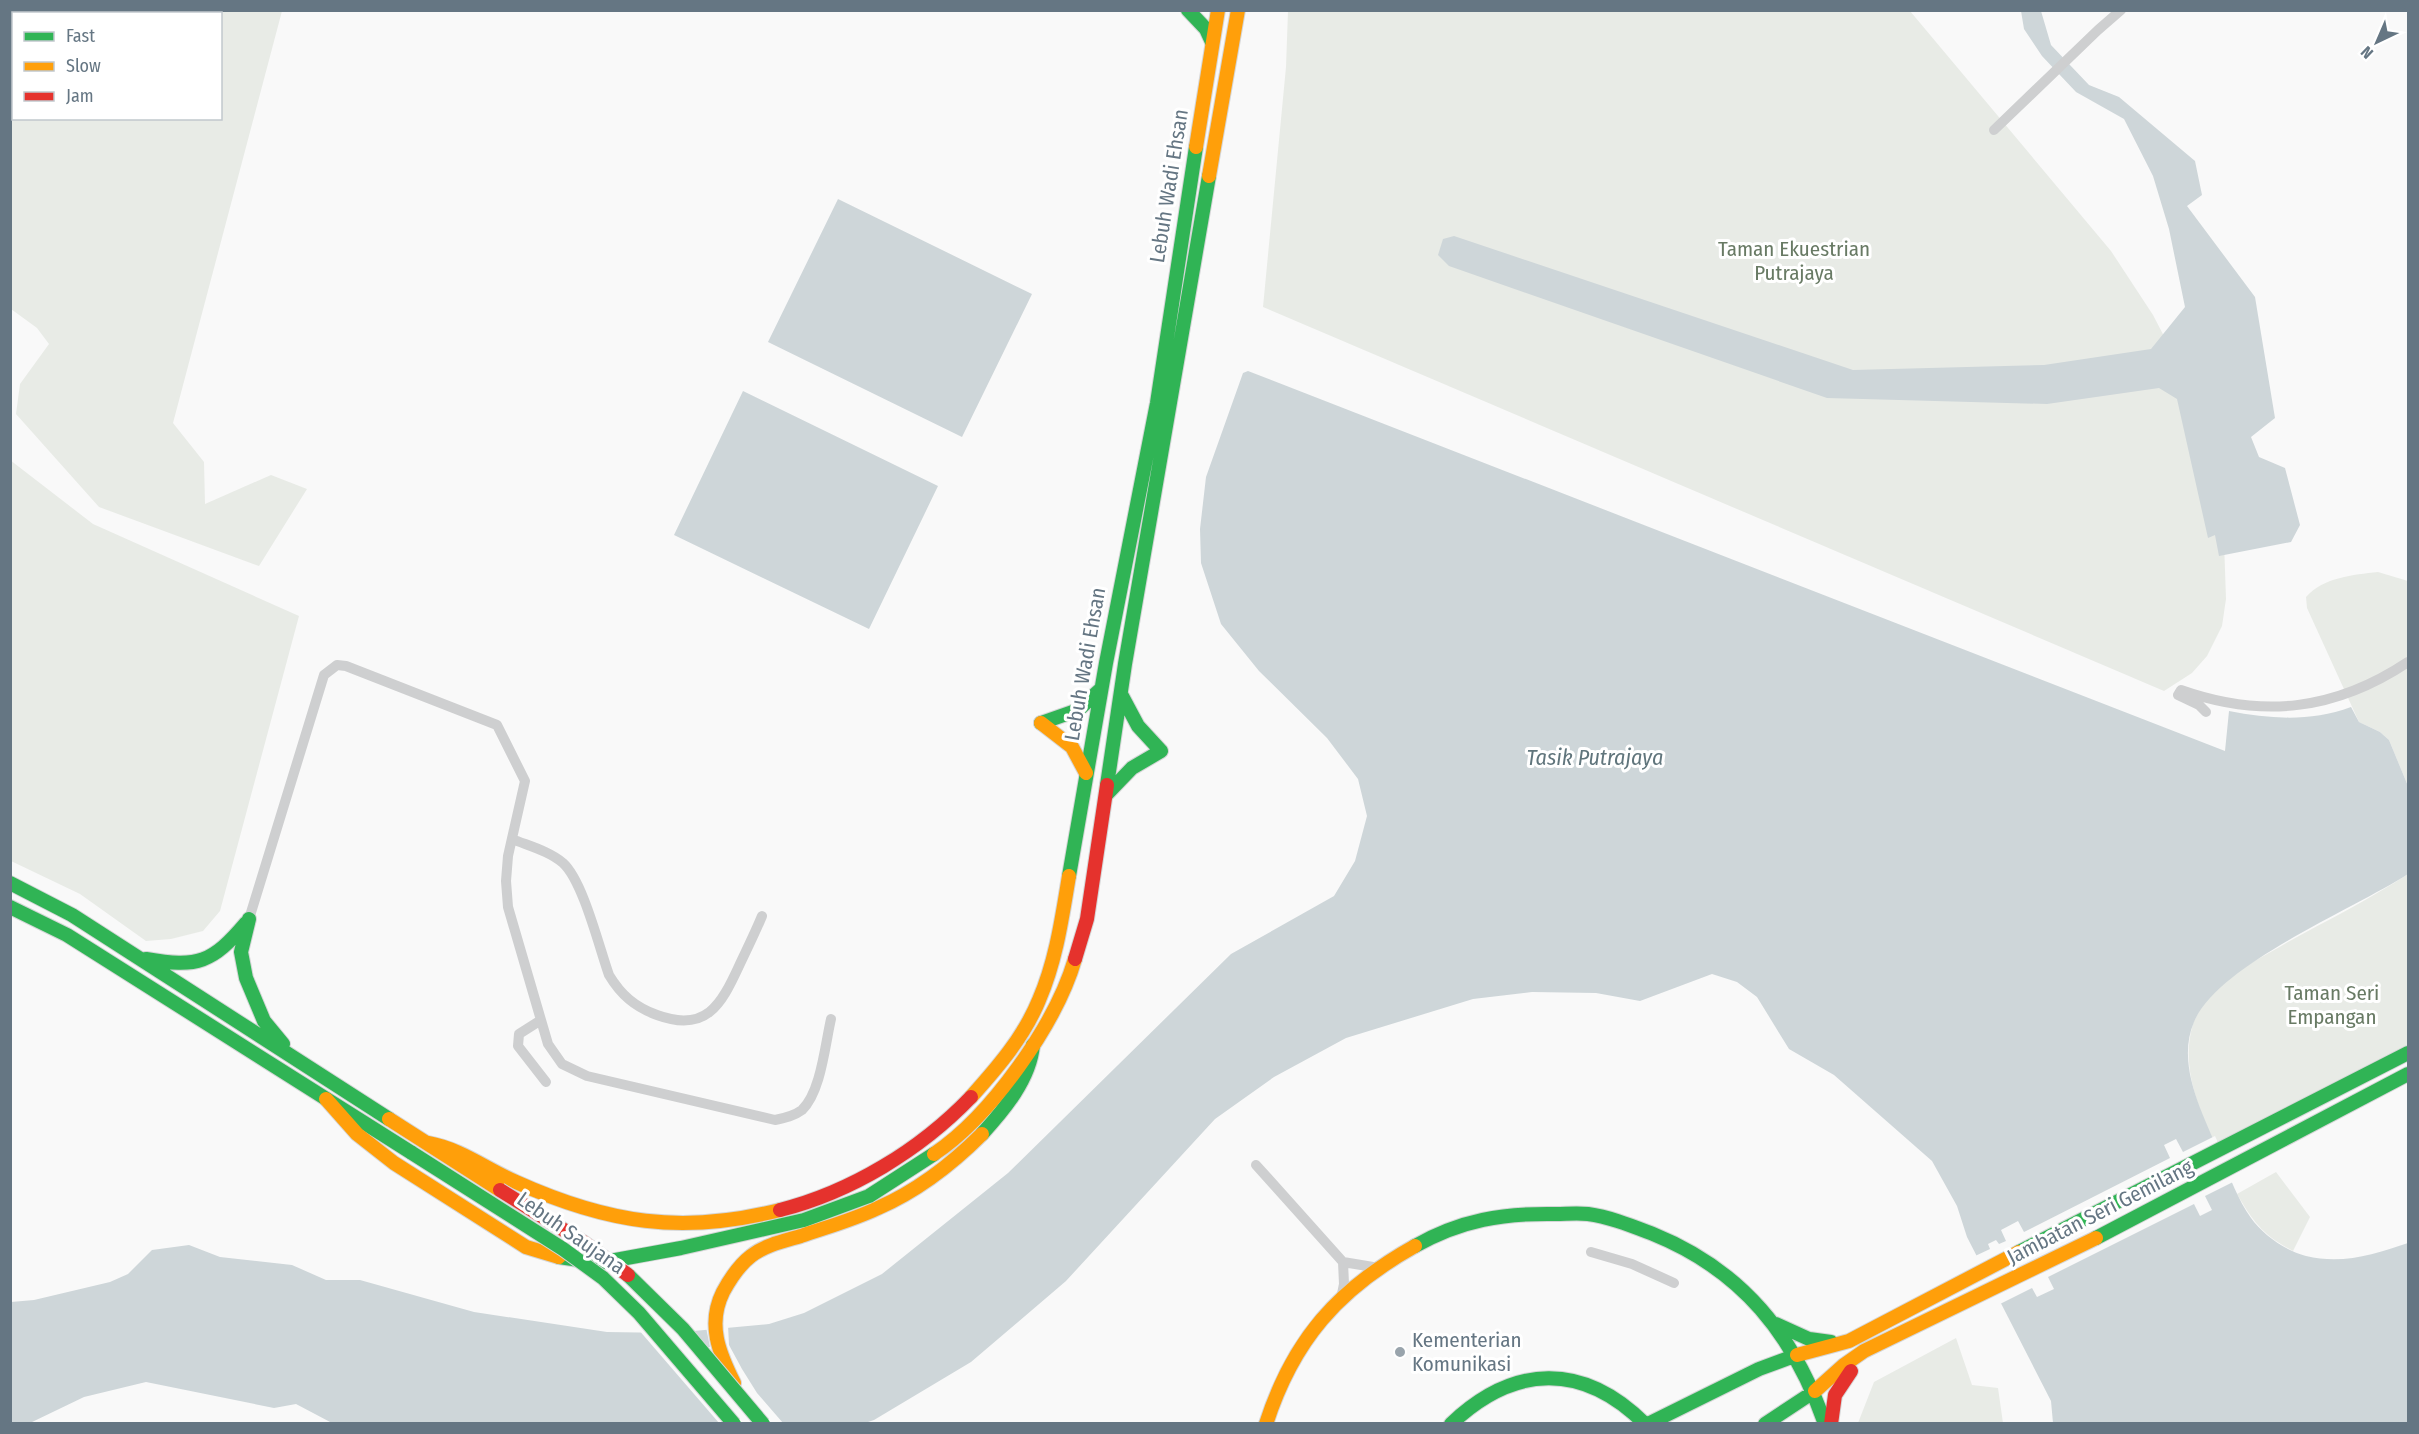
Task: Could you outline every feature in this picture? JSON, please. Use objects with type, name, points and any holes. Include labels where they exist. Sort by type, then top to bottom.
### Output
[{"type":"main road","points":[[1188,10],[1206,29],[1212,42]]},
{"type":"main road","name":"Lebuh Wadi Ehsan","points":[[502,1184],[588,1210],[645,1223],[696,1224],[736,1220],[796,1206],[889,1164],[925,1138],[959,1109],[1013,1046],[1031,1017],[1046,986],[1060,925],[1101,689],[1157,405],[1218,10]]},
{"type":"main road","name":"Lebuh Wadi Ehsan","points":[[1034,1045],[1068,983],[1087,919],[1121,693],[1238,10]]},
{"type":"main road","points":[[1086,773],[1071,747],[1041,723],[1078,710],[1101,689]]},
{"type":"main road","points":[[1106,795],[1132,768],[1161,751],[1147,740],[1134,723],[1121,693]]},
{"type":"main road","points":[[10,883],[72,915],[426,1143],[502,1184]]},
{"type":"main road","name":"Lebuh Saujana","points":[[10,907],[67,936],[563,1249],[603,1278],[639,1313],[734,1424]]},
{"type":"main road","points":[[10,913],[30,916]]},
{"type":"main road","points":[[137,957],[178,965],[205,960],[226,946],[249,919]]},
{"type":"main road","points":[[249,919],[241,952],[246,978],[264,1021],[295,1058]]},
{"type":"main road","points":[[326,1099],[338,1117],[362,1140],[506,1235],[526,1247],[549,1256],[598,1263],[681,1248],[804,1220],[869,1196],[941,1149],[1003,1087],[1034,1045]]},
{"type":"main road","points":[[745,1402],[718,1350],[713,1322],[719,1299],[733,1274],[753,1254],[775,1244],[840,1223],[901,1196],[957,1157],[974,1143],[1000,1113],[1033,1059],[1034,1045]]},
{"type":"main road","name":"Jambatan Seri Gemilang","points":[[1849,1341],[2409,1053]]},
{"type":"main road","name":"Jambatan Seri Gemilang","points":[[1884,1343],[2270,1148],[2409,1074]]},
{"type":"main road","name":"Lebuh Saujana","points":[[502,1184],[629,1277],[671,1318],[763,1424]]},
{"type":"main road","points":[[1266,1424],[1291,1362],[1341,1300],[1378,1268],[1424,1241],[1474,1220],[1530,1214],[1586,1214],[1620,1222],[1658,1235],[1710,1262],[1744,1290],[1797,1355],[1815,1391],[1825,1424]]},
{"type":"main road","points":[[1773,1323],[1806,1339],[1821,1342],[1849,1341]]},
{"type":"main road","points":[[1451,1424],[1482,1396],[1506,1385],[1531,1379],[1556,1379],[1582,1383],[1606,1392],[1628,1406],[1646,1424],[1759,1369],[1797,1355],[1849,1341]]},
{"type":"main road","points":[[1765,1424],[1815,1391],[1844,1365],[1864,1351],[1884,1343]]},
{"type":"main road","points":[[1831,1424],[1830,1405],[1839,1385],[1856,1366],[1884,1343]]},
{"type":"street","points":[[1994,130],[2121,10]]},
{"type":"street","points":[[2206,712],[2199,705],[2178,695],[2181,690],[2225,704],[2282,706],[2334,698],[2374,683],[2409,662]]},
{"type":"street","points":[[249,919],[321,682],[324,675],[337,665],[346,666],[497,725],[525,781],[512,839],[506,881],[508,907],[548,1044],[562,1064],[586,1076],[775,1120],[788,1118],[800,1111],[809,1101],[815,1088],[831,1019]]},
{"type":"street","points":[[512,839],[550,854],[575,877],[609,975],[616,988],[644,1011],[662,1017],[681,1020],[700,1018],[714,1009],[726,996],[762,916]]},
{"type":"street","points":[[541,1020],[519,1034],[517,1040],[518,1046],[546,1082]]},
{"type":"street","points":[[1256,1165],[1343,1262],[1378,1268]]},
{"type":"street","points":[[1591,1252],[1632,1264],[1674,1283]]},
{"type":"street","points":[[1341,1300],[1344,1284],[1343,1262]]},
{"type":"green space","points":[[10,11],[282,11],[173,423],[204,462],[205,504],[271,475],[307,489],[259,566],[99,507],[16,414],[20,384],[49,344],[37,328],[11,309]]},
{"type":"green space","name":"Taman Ekuestrian Putrajaya","points":[[1288,11],[1910,11],[2111,251],[2153,315],[2179,365],[2224,541],[2226,599],[2222,626],[2207,656],[2192,673],[2164,691],[1263,307],[1286,67]]},
{"type":"green space","points":[[10,460],[93,524],[299,616],[220,911],[203,931],[171,939],[146,941],[80,894],[11,861]]},
{"type":"green space","points":[[2378,572],[2408,581],[2408,786],[2389,740],[2380,732],[2359,722],[2307,608],[2306,597],[2321,585],[2339,578]]},
{"type":"green space","name":"Taman Seri Empangan","points":[[2408,874],[2408,1053],[2217,1147],[2198,1103],[2190,1072],[2190,1040],[2195,1018],[2202,1006],[2221,985],[2248,965]]},
{"type":"green space","points":[[2276,1172],[2310,1217],[2293,1251],[2260,1227],[2237,1194]]},
{"type":"green space","points":[[1956,1338],[1972,1385],[1998,1388],[2003,1423],[1858,1423],[1874,1382]]},
{"type":"water","points":[[2021,11],[2041,11],[2051,45],[2089,85],[2119,97],[2195,161],[2202,195],[2187,206],[2255,297],[2275,418],[2251,437],[2259,457],[2285,468],[2300,525],[2291,542],[2219,556],[2215,535],[2208,538],[2177,399],[2159,388],[2047,404],[1827,398],[1449,266],[1438,255],[1443,239],[1454,236],[1853,370],[2044,365],[2151,349],[2185,307],[2169,229],[2153,176],[2124,119],[2076,92],[2042,56],[2024,29]]},
{"type":"water","points":[[838,199],[1032,294],[962,437],[768,342]]},
{"type":"water","name":"Tasik Putrajaya","points":[[1248,371],[2225,751],[2229,711],[2290,718],[2321,715],[2351,707],[2359,722],[2380,732],[2389,740],[2408,786],[2408,874],[2289,940],[2230,980],[2208,1001],[2194,1022],[2189,1039],[2188,1056],[2190,1074],[2200,1109],[2234,1188],[2251,1218],[2268,1236],[2298,1254],[2333,1259],[2358,1257],[2408,1243],[2408,1423],[2053,1423],[2051,1401],[1967,1237],[1957,1206],[1932,1161],[1834,1075],[1789,1049],[1757,997],[1737,982],[1712,974],[1640,1001],[1596,993],[1532,992],[1473,999],[1346,1038],[1274,1077],[1215,1119],[1066,1281],[971,1362],[874,1420],[865,1423],[332,1423],[296,1404],[274,1408],[146,1382],[84,1397],[30,1423],[11,1424],[11,1302],[34,1300],[110,1282],[128,1274],[152,1250],[189,1245],[220,1257],[292,1265],[326,1280],[360,1280],[474,1312],[607,1332],[672,1333],[769,1324],[804,1313],[882,1274],[1008,1173],[1231,954],[1334,896],[1355,861],[1367,816],[1358,779],[1327,738],[1259,671],[1221,624],[1201,563],[1200,529],[1206,477],[1243,373]]},
{"type":"water","points":[[743,391],[938,486],[869,629],[674,535]]},
{"type":"pier","points":[[2215,1136],[2235,1181],[2205,1196],[2212,1210],[2200,1216],[2194,1204],[2048,1277],[2054,1289],[2037,1297],[2032,1288],[1998,1305],[1973,1257],[1990,1249],[1988,1244],[1996,1240],[1999,1244],[2006,1241],[2001,1230],[2018,1221],[2024,1232],[2170,1158],[2164,1145],[2176,1139],[2183,1152]]},
{"type":"pier","points":[[728,1325],[729,1345],[742,1369],[757,1393],[783,1423],[719,1423],[638,1329],[672,1330],[704,1347],[710,1347],[706,1327]]},
{"type":"traffic: fast","points":[[1188,10],[1206,29],[1212,42]]},
{"type":"traffic: fast","points":[[1069,876],[1106,663],[1157,403],[1196,147]]},
{"type":"traffic: fast","points":[[1107,785],[1125,664],[1209,176]]},
{"type":"traffic: fast","points":[[1041,723],[1078,710],[1101,689]]},
{"type":"traffic: fast","points":[[1106,795],[1132,768],[1161,751],[1138,726],[1122,696]]},
{"type":"traffic: fast","points":[[10,883],[72,915],[389,1119]]},
{"type":"traffic: fast","points":[[10,907],[67,935],[412,1153]]},
{"type":"traffic: fast","points":[[249,919],[241,952],[246,978],[264,1021],[283,1044]]},
{"type":"traffic: fast","points":[[146,959],[179,963],[203,959],[223,947],[246,923]]},
{"type":"traffic: fast","points":[[982,1134],[1015,1093],[1027,1070],[1033,1045]]},
{"type":"traffic: fast","points":[[2019,1252],[2408,1053]]},
{"type":"traffic: fast","points":[[2096,1238],[2408,1074]]},
{"type":"traffic: fast","points":[[412,1153],[563,1249],[603,1278],[639,1313],[734,1424]]},
{"type":"traffic: fast","points":[[559,1257],[599,1263],[681,1248],[804,1220],[869,1196],[934,1154]]},
{"type":"traffic: fast","points":[[1415,1246],[1466,1224],[1500,1217],[1537,1214],[1588,1214],[1653,1234],[1685,1249],[1713,1266],[1761,1309],[1798,1362],[1825,1424]]},
{"type":"traffic: fast","points":[[628,1275],[683,1329],[763,1424]]},
{"type":"traffic: fast","points":[[1776,1324],[1809,1339],[1831,1342]]},
{"type":"traffic: fast","points":[[1648,1424],[1759,1369],[1797,1355]]},
{"type":"traffic: fast","points":[[1451,1424],[1475,1404],[1499,1390],[1524,1381],[1548,1378],[1573,1381],[1597,1389],[1621,1404],[1645,1424]]},
{"type":"traffic: fast","points":[[1765,1424],[1815,1391]]},
{"type":"traffic: slow","points":[[1196,147],[1218,10]]},
{"type":"traffic: slow","points":[[1209,176],[1238,10]]},
{"type":"traffic: slow","points":[[1041,723],[1072,747],[1086,773]]},
{"type":"traffic: slow","points":[[971,1097],[1018,1039],[1033,1014],[1054,955],[1069,876]]},
{"type":"traffic: slow","points":[[934,1154],[977,1117],[1019,1067],[1053,1012],[1075,959]]},
{"type":"traffic: slow","points":[[326,1099],[357,1134],[394,1163],[526,1247],[559,1257]]},
{"type":"traffic: slow","points":[[389,1119],[500,1190]]},
{"type":"traffic: slow","points":[[734,1383],[724,1361],[715,1327],[718,1304],[723,1292],[742,1264],[756,1252],[768,1246],[850,1220],[892,1201],[933,1176],[982,1134]]},
{"type":"traffic: slow","points":[[428,1143],[451,1150],[549,1196],[582,1207],[645,1221],[710,1222],[744,1218],[780,1210]]},
{"type":"traffic: slow","points":[[1815,1391],[1844,1365],[1864,1351],[2096,1238]]},
{"type":"traffic: slow","points":[[1266,1424],[1290,1367],[1322,1320],[1363,1280],[1415,1246]]},
{"type":"traffic: slow","points":[[1797,1355],[1849,1341],[2019,1252]]},
{"type":"traffic: jam","points":[[1075,959],[1087,919],[1107,785]]},
{"type":"traffic: jam","points":[[780,1210],[833,1192],[883,1167],[930,1134],[971,1097]]},
{"type":"traffic: jam","points":[[500,1190],[583,1242],[628,1275]]},
{"type":"traffic: jam","points":[[1831,1424],[1835,1395],[1851,1371]]},
{"type":"place","name":"Kementerian Komunikasi","points":[[1400,1352]]}]
